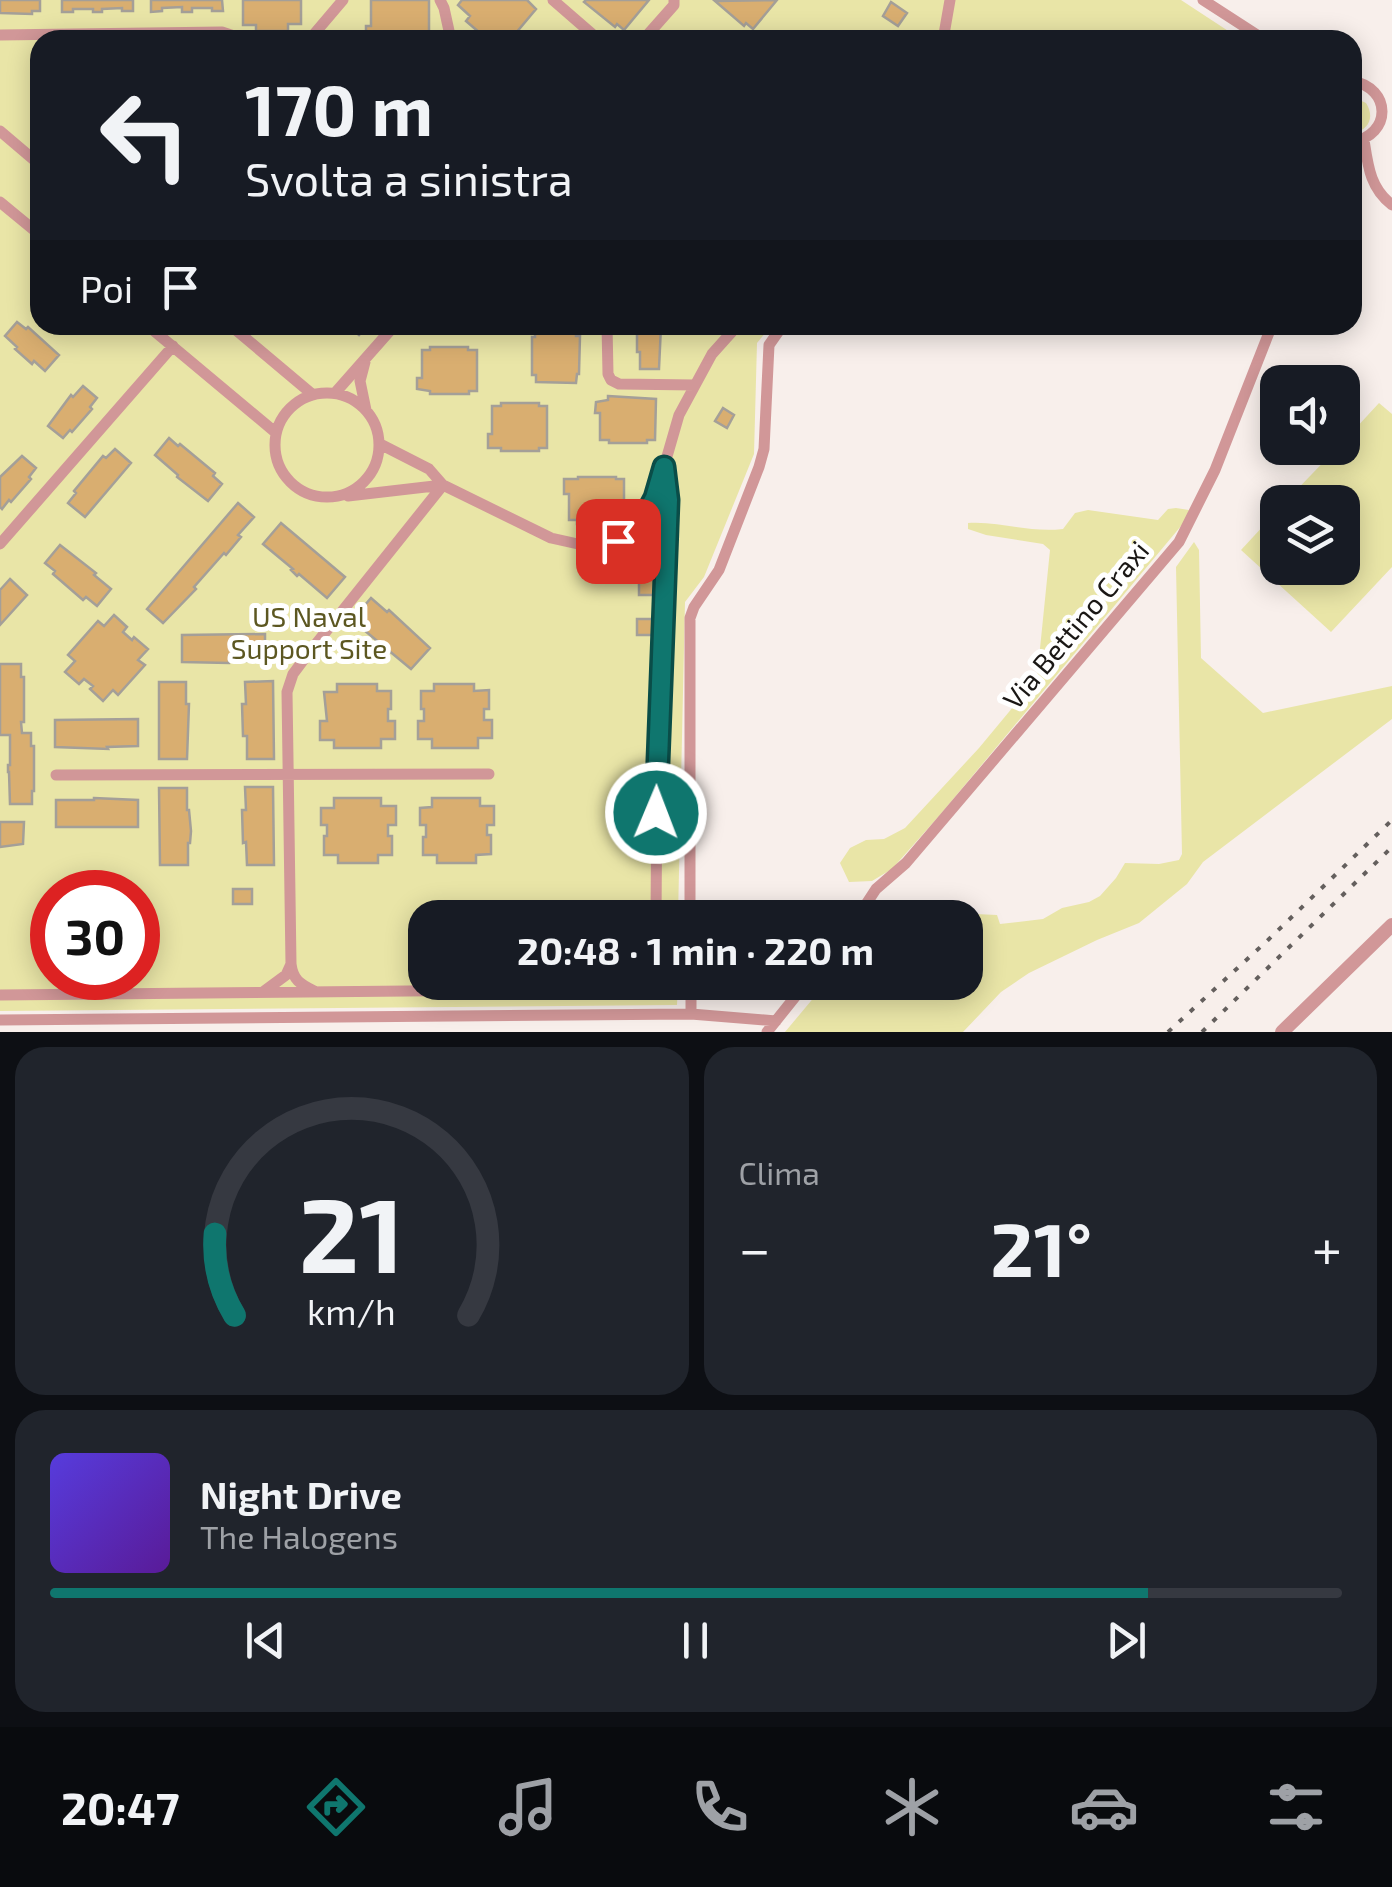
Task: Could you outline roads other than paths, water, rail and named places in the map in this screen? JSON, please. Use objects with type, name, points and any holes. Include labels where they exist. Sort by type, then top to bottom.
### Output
[{"type":"street","points":[[318,30],[343,0]]},
{"type":"street","points":[[440,0],[450,30]]},
{"type":"street","points":[[552,0],[587,30]]},
{"type":"street","points":[[652,30],[674,0]]},
{"type":"street","points":[[945,30],[950,0]]},
{"type":"street","points":[[1204,0],[1249,30]]},
{"type":"street","points":[[0,35],[30,35]]},
{"type":"street","points":[[1362,83],[1379,98],[1386,126],[1362,139]]},
{"type":"street","points":[[0,131],[30,156]]},
{"type":"street","points":[[1362,152],[1375,189],[1392,204]]},
{"type":"street","points":[[0,202],[30,228]]},
{"type":"street","points":[[159,335],[276,432]]},
{"type":"street","points":[[242,335],[312,394]]},
{"type":"street","points":[[335,393],[386,335]]},
{"type":"street","points":[[608,335],[610,380],[619,384],[694,385]]},
{"type":"street","points":[[380,444],[428,470],[443,485],[551,538],[587,546],[618,541],[639,528],[655,498],[679,415],[712,354],[729,335]]},
{"type":"street","points":[[690,900],[690,618],[719,570],[759,466],[764,449],[769,345],[776,335]]},
{"type":"street","name":"Via Bettino Craxi","points":[[869,900],[906,862],[1179,542],[1215,470],[1268,335]]},
{"type":"street","points":[[0,544],[173,346]]},
{"type":"street","points":[[333,498],[361,485],[378,460],[378,432],[366,410],[360,381],[366,358]]},
{"type":"street","points":[[366,410],[335,393],[312,394],[296,402],[283,415],[274,449],[287,480],[300,491],[333,498],[443,485]]},
{"type":"street","points":[[656,900],[668,500],[664,467]]},
{"type":"street","points":[[318,993],[292,974],[287,692],[294,674],[443,485]]},
{"type":"street","points":[[56,775],[489,774]]},
{"type":"street","points":[[1282,1032],[1392,924]]},
{"type":"street","points":[[262,993],[286,975],[291,964]]},
{"type":"street","points":[[0,995],[408,992]]},
{"type":"street","points":[[691,1000],[691,1014]]},
{"type":"street","points":[[767,1032],[793,1000]]},
{"type":"street","points":[[0,1020],[691,1014],[776,1021]]},
{"type":"street","points":[[347,1032],[348,1018]]},
{"type":"railway","points":[[1168,1032],[1392,820]]},
{"type":"railway","points":[[1202,1032],[1392,847]]},
{"type":"park label","name":"US Naval Support Site","points":[[309,633]]}]
